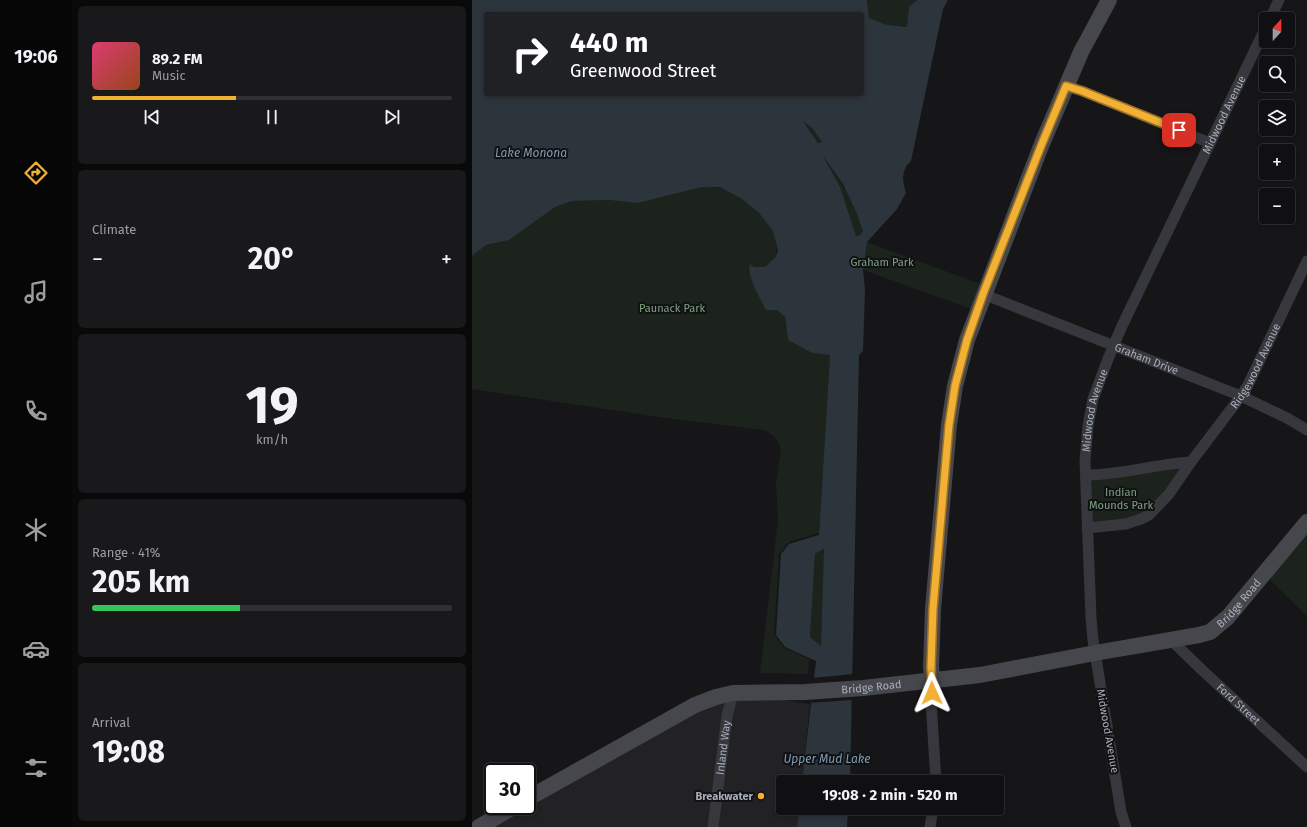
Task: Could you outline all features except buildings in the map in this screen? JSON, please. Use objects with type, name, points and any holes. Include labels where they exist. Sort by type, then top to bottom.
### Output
[{"type":"street","points":[[936,775],[931,701],[933,609],[949,425],[955,386],[965,348],[983,294],[1041,146],[1088,36],[1109,0]]},
{"type":"street","points":[[1273,12],[1279,0]]},
{"type":"street","name":"Midwood Avenue","points":[[1126,827],[1121,812],[1095,653],[1091,618],[1086,475],[1088,426],[1093,399],[1114,346],[1259,42]]},
{"type":"street","points":[[1066,86],[1082,91],[1210,143]]},
{"type":"street","name":"Ridgewood Avenue","points":[[1087,528],[1126,524],[1141,519],[1150,515],[1169,494],[1248,385],[1307,261]]},
{"type":"street","name":"Graham Drive","points":[[983,294],[1241,396],[1287,418],[1307,430]]},
{"type":"street","points":[[1086,475],[1099,475],[1191,462]]},
{"type":"street","name":"Bridge Road","points":[[536,794],[695,705],[716,697],[734,693],[805,692],[863,688],[980,675],[1210,632],[1228,618],[1307,522]]},
{"type":"street","name":"Ford Street","points":[[1171,640],[1200,669],[1307,767]]},
{"type":"street","name":"Inland Way","points":[[713,827],[727,716],[734,693]]},
{"type":"street","points":[[479,827],[500,815]]},
{"type":"street","points":[[930,827],[932,815]]},
{"type":"shaded area","points":[[733,693],[810,704],[803,775],[776,775],[776,815],[798,815],[797,827],[478,827],[499,815],[536,815],[536,794]]},
{"type":"green space","points":[[867,0],[917,0],[909,7],[907,27],[887,25],[869,18]]},
{"type":"green space","points":[[802,120],[812,128],[822,142],[818,143]]},
{"type":"green space","points":[[819,148],[849,198],[863,231],[861,235],[856,236]]},
{"type":"green space","name":"Paunack Park","points":[[702,187],[719,187],[727,190],[750,205],[769,225],[776,241],[777,251],[775,258],[788,340],[812,353],[830,355],[819,533],[789,542],[779,554],[774,634],[784,648],[809,659],[808,674],[760,673],[778,520],[776,481],[781,451],[775,437],[765,430],[666,418],[472,389],[472,256],[486,245],[509,240],[555,207],[572,201],[609,200],[638,203]]},
{"type":"green space","name":"Graham Park","points":[[867,242],[983,285],[977,311],[863,270]]},
{"type":"green space","name":"Indian Mounds Park","points":[[1191,462],[1149,515],[1087,528],[1086,475]]},
{"type":"green space","points":[[1307,522],[1307,616],[1264,574]]},
{"type":"green space","points":[[825,549],[821,646],[810,637],[815,554]]},
{"type":"water","name":"Lake Monona","points":[[472,0],[867,0],[869,18],[887,25],[907,27],[909,7],[917,0],[948,0],[943,9],[911,161],[905,168],[903,176],[906,193],[897,209],[867,242],[863,270],[865,289],[863,351],[859,355],[850,775],[803,775],[816,661],[785,647],[776,635],[781,554],[789,544],[819,535],[830,355],[812,353],[788,340],[785,317],[777,310],[766,310],[752,281],[749,269],[750,264],[754,267],[765,267],[775,258],[778,250],[773,231],[759,213],[742,199],[720,187],[702,187],[638,203],[609,200],[572,201],[555,207],[509,240],[486,245],[472,256]],"holes":[[[803,121],[812,128],[822,142],[818,143]],[[822,154],[843,184],[863,231],[860,235],[856,236],[840,187]],[[824,549],[821,646],[810,637],[815,554]]]},
{"type":"water","points":[[798,815],[848,815],[847,827],[797,827]]},
{"type":"pier","points":[[853,674],[852,700],[808,703],[812,678]]},
{"type":"place","name":"Breakwater","points":[[761,796]]},
{"type":"route","points":[[932,693],[931,667],[933,609],[949,425],[955,386],[967,340],[983,294],[1066,86],[1179,130]]},
{"type":"water label","name":"Upper Mud Lake","points":[[827,759]]}]
